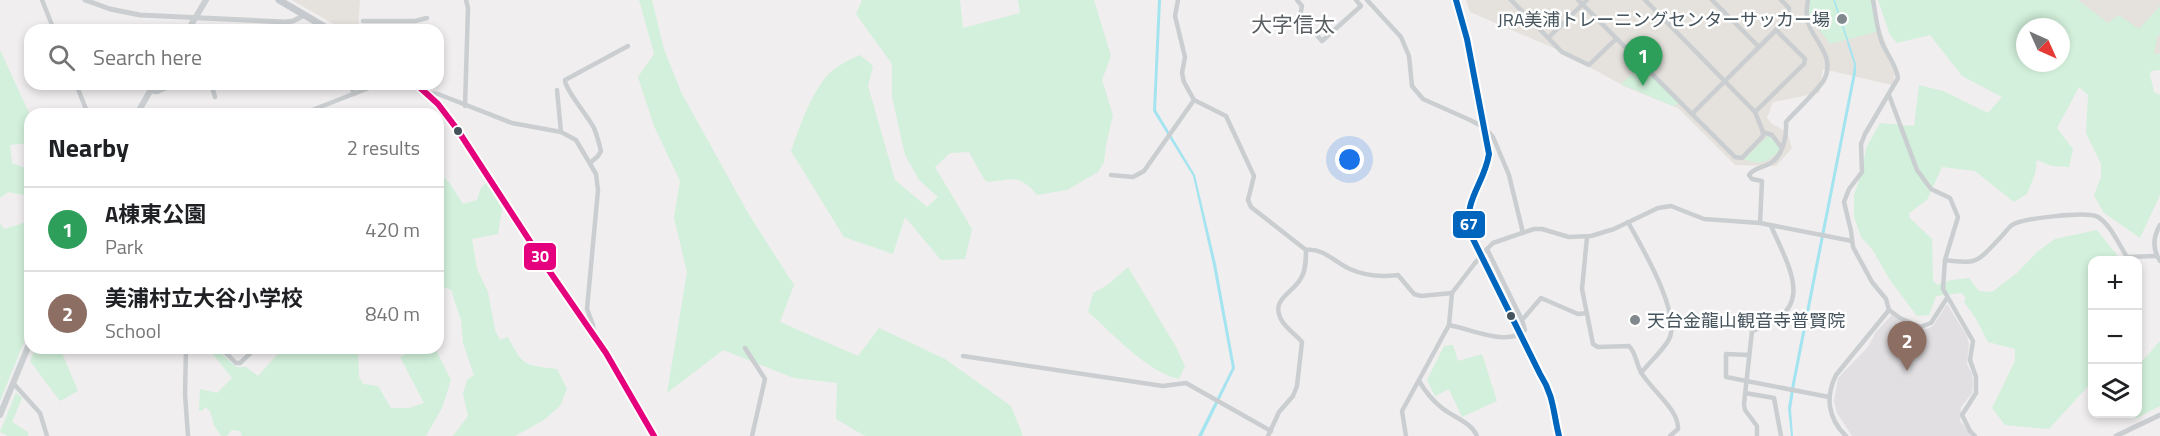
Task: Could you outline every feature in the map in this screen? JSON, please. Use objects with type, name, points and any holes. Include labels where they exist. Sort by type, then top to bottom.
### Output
[{"type":"main road","points":[[192,24],[206,0]]},
{"type":"main road","points":[[279,0],[321,24]]},
{"type":"main road","points":[[423,90],[440,108]]},
{"type":"main road","points":[[140,108],[150,91]]},
{"type":"main road","points":[[444,112],[594,335],[654,436]]},
{"type":"main road","points":[[0,415],[25,354]]},
{"type":"street","points":[[42,0],[52,24]]},
{"type":"street","points":[[85,0],[132,14],[285,21],[293,21],[305,15]]},
{"type":"street","points":[[465,106],[468,8],[466,0]]},
{"type":"street","points":[[1179,0],[1175,16],[1185,57],[1182,73],[1184,82],[1194,100],[1226,116],[1232,125],[1236,141],[1254,176],[1248,200],[1251,207],[1306,250],[1321,252],[1361,274],[1398,276],[1414,294],[1420,296],[1452,293]]},
{"type":"street","points":[[1297,0],[1302,6],[1300,16],[1322,41],[1361,6]]},
{"type":"street","points":[[1356,0],[1368,9],[1373,7]]},
{"type":"street","points":[[1367,0],[1401,37],[1409,56],[1412,86],[1423,99],[1485,128],[1493,137],[1509,175],[1523,233]]},
{"type":"street","points":[[1456,0],[1467,39],[1489,143],[1488,163],[1470,203],[1468,223],[1475,244],[1549,388],[1559,436]]},
{"type":"street","points":[[1511,0],[1562,52],[1589,65],[1616,39]]},
{"type":"street","points":[[1578,0],[1735,157],[1742,158],[1763,136],[1755,112],[1645,0]]},
{"type":"street","points":[[1549,37],[1587,0]]},
{"type":"street","points":[[1712,0],[1759,47]]},
{"type":"street","points":[[1692,114],[1788,18],[1789,8],[1781,0]]},
{"type":"street","points":[[1760,224],[1762,181],[1752,179],[1749,175],[1751,171],[1771,164],[1777,157],[1787,138],[1786,122],[1824,80],[1827,70],[1822,46],[1807,21],[1808,0]]},
{"type":"street","points":[[1874,0],[1879,33],[1884,48],[1892,57],[1898,78],[1865,134],[1861,144],[1862,172],[1849,189],[1844,202],[1853,248],[1886,299],[1889,310],[1900,318],[1920,327],[1931,323],[1947,298]]},
{"type":"street","points":[[363,21],[394,22],[427,18]]},
{"type":"street","points":[[1755,112],[1804,64],[1804,59],[1776,30]]},
{"type":"street","points":[[590,163],[601,151],[595,130],[565,86],[565,80],[628,46]]},
{"type":"street","points":[[78,90],[86,108]]},
{"type":"street","points":[[150,91],[162,90]]},
{"type":"street","points":[[213,90],[215,97]]},
{"type":"street","points":[[352,90],[354,94]]},
{"type":"street","points":[[318,108],[364,90]]},
{"type":"street","points":[[557,90],[561,132]]},
{"type":"street","points":[[426,93],[434,93],[512,123],[561,132],[576,140],[596,174],[598,190],[587,309],[594,335]]},
{"type":"street","points":[[1889,95],[1917,170],[1931,189],[1950,198],[1958,217],[1945,260],[1943,289],[1973,341],[1970,360],[1976,378],[1976,393],[1962,415],[1970,431],[1976,436]]},
{"type":"street","points":[[1111,175],[1132,177],[1144,171],[1194,100]]},
{"type":"street","points":[[1763,132],[1772,135],[1781,147]]},
{"type":"street","points":[[1406,436],[1402,411],[1449,325],[1452,293],[1493,243],[1542,229],[1569,237],[1587,237],[1606,232],[1658,208],[1671,206],[1704,219],[1760,224],[1852,241]]},
{"type":"street","points":[[1945,260],[1967,263],[1979,260],[2013,225],[2022,221],[2081,214],[2095,215],[2103,221],[2127,257],[2156,255]]},
{"type":"street","points":[[1628,222],[1662,289],[1670,317],[1670,338],[1641,373]]},
{"type":"street","points":[[2160,225],[2154,236],[2156,255],[2160,261]]},
{"type":"street","points":[[1757,436],[1756,426],[1744,410],[1752,331],[1772,325],[1783,316],[1792,300],[1794,288],[1790,266],[1771,226]]},
{"type":"street","points":[[1587,237],[1582,289],[1594,347],[1629,346],[1633,350],[1641,373],[1674,415],[1679,425],[1670,436]]},
{"type":"street","points":[[1449,325],[1503,338],[1515,338],[1525,330],[1487,249]]},
{"type":"street","points":[[963,356],[1162,386],[1186,383],[1270,433],[1279,412],[1293,396],[1300,372],[1302,342],[1283,324],[1278,313],[1279,303],[1300,280],[1306,260],[1306,250]]},
{"type":"street","points":[[1522,320],[1541,298],[1578,314],[1587,313]]},
{"type":"street","points":[[1846,436],[1833,420],[1830,410],[1831,385],[1836,375],[1889,310]]},
{"type":"street","points":[[745,348],[765,379],[752,436]]},
{"type":"street","points":[[186,354],[185,394],[188,436]]},
{"type":"street","points":[[227,354],[236,363],[240,363],[250,354]]},
{"type":"street","points":[[1749,355],[1726,354],[1726,377],[1829,397]]},
{"type":"street","points":[[1419,381],[1432,399],[1469,426],[1477,436]]},
{"type":"street","points":[[14,383],[40,413],[47,436]]},
{"type":"street","points":[[1745,393],[1774,398],[1781,436]]},
{"type":"street","points":[[2116,436],[2128,434],[2160,416]]},
{"type":"shaded area","points":[[292,0],[360,0],[358,24],[334,24]]},
{"type":"shaded area","points":[[1466,0],[1874,0],[1874,14],[1896,69],[1892,85],[1823,69],[1819,93],[1773,102],[1767,118],[1772,124],[1787,132],[1792,148],[1776,166],[1735,165],[1678,108],[1626,87],[1558,50],[1470,12]]},
{"type":"shaded area","points":[[1950,0],[2160,0],[2160,63],[2070,30],[2070,18],[2016,18],[2016,24]]},
{"type":"shaded area","points":[[1947,304],[1967,336],[1969,345],[1967,364],[1972,374],[1972,393],[1961,407],[1960,421],[1972,436],[1852,436],[1837,413],[1834,401],[1838,378],[1868,347],[1876,332],[1892,315],[1909,325],[1927,329],[1933,326]]},
{"type":"green space","points":[[639,0],[652,0],[664,49],[681,92],[748,213],[794,285],[780,322],[858,356],[879,328],[945,359],[1011,406],[1023,436],[865,436],[836,419],[837,383],[794,378],[723,350],[667,393],[687,272],[674,218],[680,181],[654,126],[638,77],[654,54]]},
{"type":"green space","points":[[862,0],[960,0],[963,28],[1020,13],[1018,0],[1094,0],[1111,56],[1102,80],[1113,115],[1104,162],[1098,172],[1067,190],[1037,195],[1020,181],[1010,179],[988,182],[969,152],[950,153],[935,167],[972,229],[965,259],[941,260],[905,217],[893,254],[844,237],[791,151],[801,122],[819,86],[832,71],[860,55],[873,66],[868,86],[895,180],[927,207],[938,197],[919,180],[905,155],[892,97],[892,64],[856,14]]},
{"type":"green space","name":"JRA美浦トレーニングセンターサッカー場","points":[[1810,0],[1874,0],[1878,29],[1876,32],[1830,44],[1808,13]]},
{"type":"green space","points":[[1878,0],[2078,0],[2108,23],[2119,15],[2139,29],[2160,6],[2160,34],[2157,37],[2154,54],[2160,54],[2160,70],[2151,71],[2150,75],[2154,92],[2160,95],[2160,195],[2140,238],[2103,212],[2094,195],[2101,177],[2101,164],[2086,133],[2088,95],[2079,87],[2057,128],[2073,149],[2069,167],[2052,166],[2037,160],[2035,174],[2027,194],[2014,202],[1975,171],[1942,167],[1927,200],[1909,213],[1910,218],[1932,239],[1933,280],[1937,285],[1951,280],[1969,278],[1979,291],[1992,292],[2055,239],[2097,230],[2118,256],[2088,256],[2088,386],[2049,429],[2005,425],[1992,408],[2015,361],[2015,349],[1988,342],[1964,302],[1966,298],[1962,293],[1936,296],[1929,315],[1917,316],[1890,280],[1872,249],[1861,237],[1854,217],[1854,195],[1862,172],[1866,148],[1880,123],[1914,126],[1919,85],[1943,91],[1988,113],[2002,97],[1962,76],[1930,35],[1897,43],[1890,35]]},
{"type":"green space","points":[[0,50],[27,108],[24,108],[24,144],[10,145],[12,163],[24,168],[24,195],[8,192],[0,198]]},
{"type":"green space","points":[[1642,64],[1680,103],[1673,106],[1621,84]]},
{"type":"green space","points":[[1768,136],[1779,144],[1779,151],[1763,162],[1744,159]]},
{"type":"green space","points":[[444,177],[463,204],[477,200],[481,188],[486,183],[502,209],[498,234],[472,239],[477,269],[488,292],[495,330],[500,340],[508,337],[517,354],[526,363],[557,369],[567,389],[560,406],[544,420],[515,436],[453,436],[468,416],[463,394],[467,380],[474,375],[463,343],[461,320],[451,290],[444,287]]},
{"type":"green space","points":[[0,223],[4,229],[24,223],[24,342],[0,401]]},
{"type":"green space","points":[[1128,267],[1185,366],[1179,379],[1166,375],[1142,360],[1088,312],[1093,293],[1109,284]]},
{"type":"green space","points":[[2160,341],[2160,406],[2142,415],[2142,364]]},
{"type":"green space","points":[[1453,345],[1458,361],[1482,354],[1497,401],[1462,417],[1449,389],[1435,396],[1427,380],[1444,346]]},
{"type":"green space","points":[[33,354],[62,354],[78,391],[60,401],[30,361]]},
{"type":"green space","points":[[213,354],[222,354],[236,367],[246,367],[258,376],[278,354],[358,354],[359,377],[363,384],[378,386],[391,408],[409,408],[424,403],[400,357],[406,354],[438,354],[451,380],[442,408],[426,436],[242,436],[240,431],[232,430],[227,436],[221,436],[214,425],[210,411],[205,407],[202,411],[199,410],[200,389],[217,393],[232,378]]},
{"type":"green space","points":[[16,393],[22,398],[12,422],[28,432],[28,436],[8,436],[0,432]]},
{"type":"water","points":[[1158,0],[1161,0],[1156,110],[1195,175],[1216,264],[1235,368],[1202,436],[1198,436],[1232,368],[1213,265],[1193,176],[1153,111]]},
{"type":"water","points":[[1849,42],[1856,64],[1856,73],[1795,384],[1791,409],[1793,436],[1791,436],[1788,408],[1792,383],[1853,73],[1854,64],[1847,43]]},
{"type":"waterway","points":[[1834,0],[1848,42]]},
{"type":"transit line","name":"67","points":[[1456,0],[1467,39],[1489,154],[1469,211],[1470,233],[1548,390],[1559,436]]},
{"type":"transit line","name":"30","points":[[423,90],[441,108]]},
{"type":"transit line","name":"30","points":[[444,112],[606,353],[654,436]]},
{"type":"place","name":"JRA美浦トレーニングセンターサッカー場","points":[[1842,19]]},
{"type":"place","name":"A棟東公園","points":[[1643,86]]},
{"type":"place","name":"天台金龍山観音寺普賢院","points":[[1635,320]]},
{"type":"place","name":"美浦村立大谷小学校","points":[[1907,371]]},
{"type":"district","name":"大字信太","points":[[1293,24]]}]
